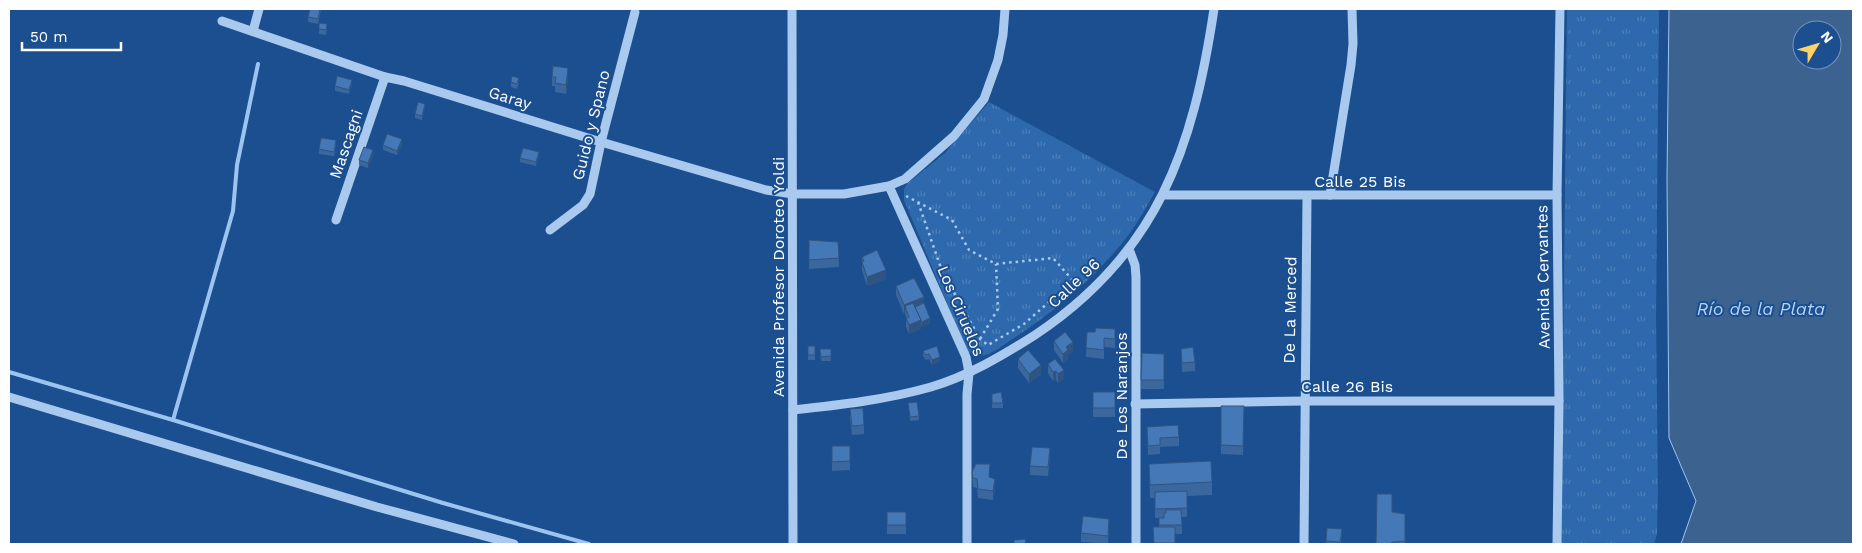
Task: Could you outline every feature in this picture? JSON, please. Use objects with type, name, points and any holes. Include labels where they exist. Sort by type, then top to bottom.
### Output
[{"type":"street","points":[[253,31],[259,9]]},
{"type":"street","name":"Avenida Profesor Doroteo Yoldi","points":[[792,9],[793,544]]},
{"type":"street","name":"Garay","points":[[222,20],[385,77],[404,81],[601,142],[766,190],[793,194],[844,194],[891,190],[954,136],[984,99],[998,60],[1003,36],[1005,9]]},
{"type":"street","name":"Calle 96","points":[[793,410],[880,399],[932,386],[970,373],[1019,345],[1064,314],[1105,277],[1148,223],[1163,195],[1184,144],[1202,80],[1214,9]]},
{"type":"street","points":[[1330,195],[1351,65],[1353,44],[1352,9]]},
{"type":"street","name":"Avenida Cervantes","points":[[1557,544],[1559,401],[1557,195],[1560,9]]},
{"type":"street","name":"Guido y Spano","points":[[550,230],[583,205],[590,194],[601,142],[635,12]]},
{"type":"street","name":"Mascagni","points":[[336,220],[385,77]]},
{"type":"street","name":"Los Ciruelos","points":[[891,190],[966,356],[970,373],[967,394],[966,544]]},
{"type":"street","name":"Calle 25 Bis","points":[[1163,195],[1557,195]]},
{"type":"street","name":"De La Merced","points":[[1304,544],[1307,196]]},
{"type":"street","name":"De Los Naranjos","points":[[1129,249],[1135,266],[1136,277],[1136,544]]},
{"type":"street","points":[[9,398],[377,507],[514,544]]},
{"type":"street","name":"Calle 26 Bis","points":[[1135,404],[1304,401],[1559,401]]},
{"type":"path","points":[[891,190],[899,192],[918,202],[952,220],[969,250],[996,264],[1053,258],[1076,284],[1057,295],[1024,324],[988,345],[980,339],[942,271],[918,202]]},
{"type":"path","points":[[970,373],[980,339],[998,309],[996,264]]},
{"type":"green space","points":[[1567,9],[1659,9],[1656,316],[1658,490],[1657,534],[1654,544],[1561,544]]},
{"type":"green space","points":[[989,102],[1155,192],[1127,237],[1088,280],[1027,329],[993,352],[979,356],[967,351],[904,200],[904,189],[907,184],[945,153]]},
{"type":"water","name":"Río de la Plata","points":[[1669,9],[1853,9],[1853,544],[1681,544],[1696,501],[1669,438],[1667,178]]},
{"type":"building","points":[[310,9],[320,9],[318,19],[308,17]]},
{"type":"building","points":[[319,23],[327,24],[326,30],[319,29]]},
{"type":"building","points":[[553,66],[568,68],[566,85],[555,83],[556,77],[552,77]]},
{"type":"building","points":[[337,76],[352,80],[349,90],[335,86]]},
{"type":"building","points":[[512,76],[519,78],[517,84],[511,82]]},
{"type":"building","points":[[418,102],[425,104],[422,116],[415,114]]},
{"type":"building","points":[[387,134],[402,139],[397,151],[383,145]]},
{"type":"building","points":[[321,138],[336,140],[334,152],[319,149]]},
{"type":"building","points":[[364,147],[373,150],[368,163],[359,160]]},
{"type":"building","points":[[523,148],[539,152],[536,162],[520,158]]},
{"type":"building","points":[[809,240],[838,242],[839,258],[809,260]]},
{"type":"building","points":[[877,250],[886,270],[867,277],[862,257]]},
{"type":"building","points":[[914,278],[924,297],[904,305],[896,286]]},
{"type":"building","points":[[913,303],[921,320],[909,325],[906,318],[909,317],[905,306]]},
{"type":"building","points":[[924,303],[930,318],[922,322],[915,307]]},
{"type":"building","points":[[1096,328],[1115,329],[1115,339],[1104,338],[1104,350],[1086,348],[1087,332],[1095,332]]},
{"type":"building","points":[[1065,332],[1073,342],[1066,347],[1068,350],[1063,354],[1054,341]]},
{"type":"building","points":[[808,346],[815,346],[815,355],[808,355]]},
{"type":"building","points":[[937,346],[940,357],[932,360],[929,354],[926,355],[923,351]]},
{"type":"building","points":[[1193,347],[1195,362],[1182,363],[1181,349]]},
{"type":"building","points":[[820,349],[831,349],[831,356],[821,357]]},
{"type":"building","points":[[1028,350],[1041,365],[1029,374],[1018,359]]},
{"type":"building","points":[[1142,353],[1164,354],[1164,380],[1141,380]]},
{"type":"building","points":[[1055,359],[1064,370],[1058,374],[1056,371],[1053,372],[1048,364]]},
{"type":"building","points":[[1001,392],[1003,403],[992,403],[992,394]]},
{"type":"building","points":[[1093,392],[1115,392],[1115,408],[1093,408]]},
{"type":"building","points":[[917,402],[919,416],[910,417],[908,403]]},
{"type":"building","points":[[1221,406],[1244,406],[1243,446],[1221,445]]},
{"type":"building","points":[[863,408],[864,425],[852,426],[850,409]]},
{"type":"building","points":[[1178,425],[1179,437],[1160,438],[1160,445],[1148,446],[1147,427]]},
{"type":"building","points":[[832,446],[850,446],[850,461],[832,462]]},
{"type":"building","points":[[1032,447],[1050,448],[1048,467],[1030,466]]},
{"type":"building","points":[[1211,461],[1212,482],[1150,485],[1149,464]]},
{"type":"building","points":[[976,464],[990,464],[989,477],[995,479],[993,491],[978,489],[977,479],[973,478],[972,472]]},
{"type":"building","points":[[1187,491],[1187,508],[1155,509],[1155,492]]},
{"type":"building","points":[[1377,494],[1392,494],[1392,512],[1405,514],[1405,541],[1392,542],[1391,544],[1376,544]]},
{"type":"building","points":[[1166,510],[1181,510],[1182,525],[1159,525],[1159,518],[1164,518]]},
{"type":"building","points":[[887,512],[906,512],[906,525],[887,525]]},
{"type":"building","points":[[1083,516],[1109,519],[1108,536],[1081,533]]},
{"type":"building","points":[[1153,527],[1175,527],[1175,543],[1154,543]]},
{"type":"building","points":[[1327,528],[1342,529],[1340,542],[1326,541]]},
{"type":"building","points":[[1025,539],[1026,544],[1014,544],[1014,540]]},
{"type":"waterway","points":[[258,64],[237,165],[233,211],[173,420],[443,503],[589,544]]},
{"type":"waterway","points":[[9,372],[173,420]]}]
